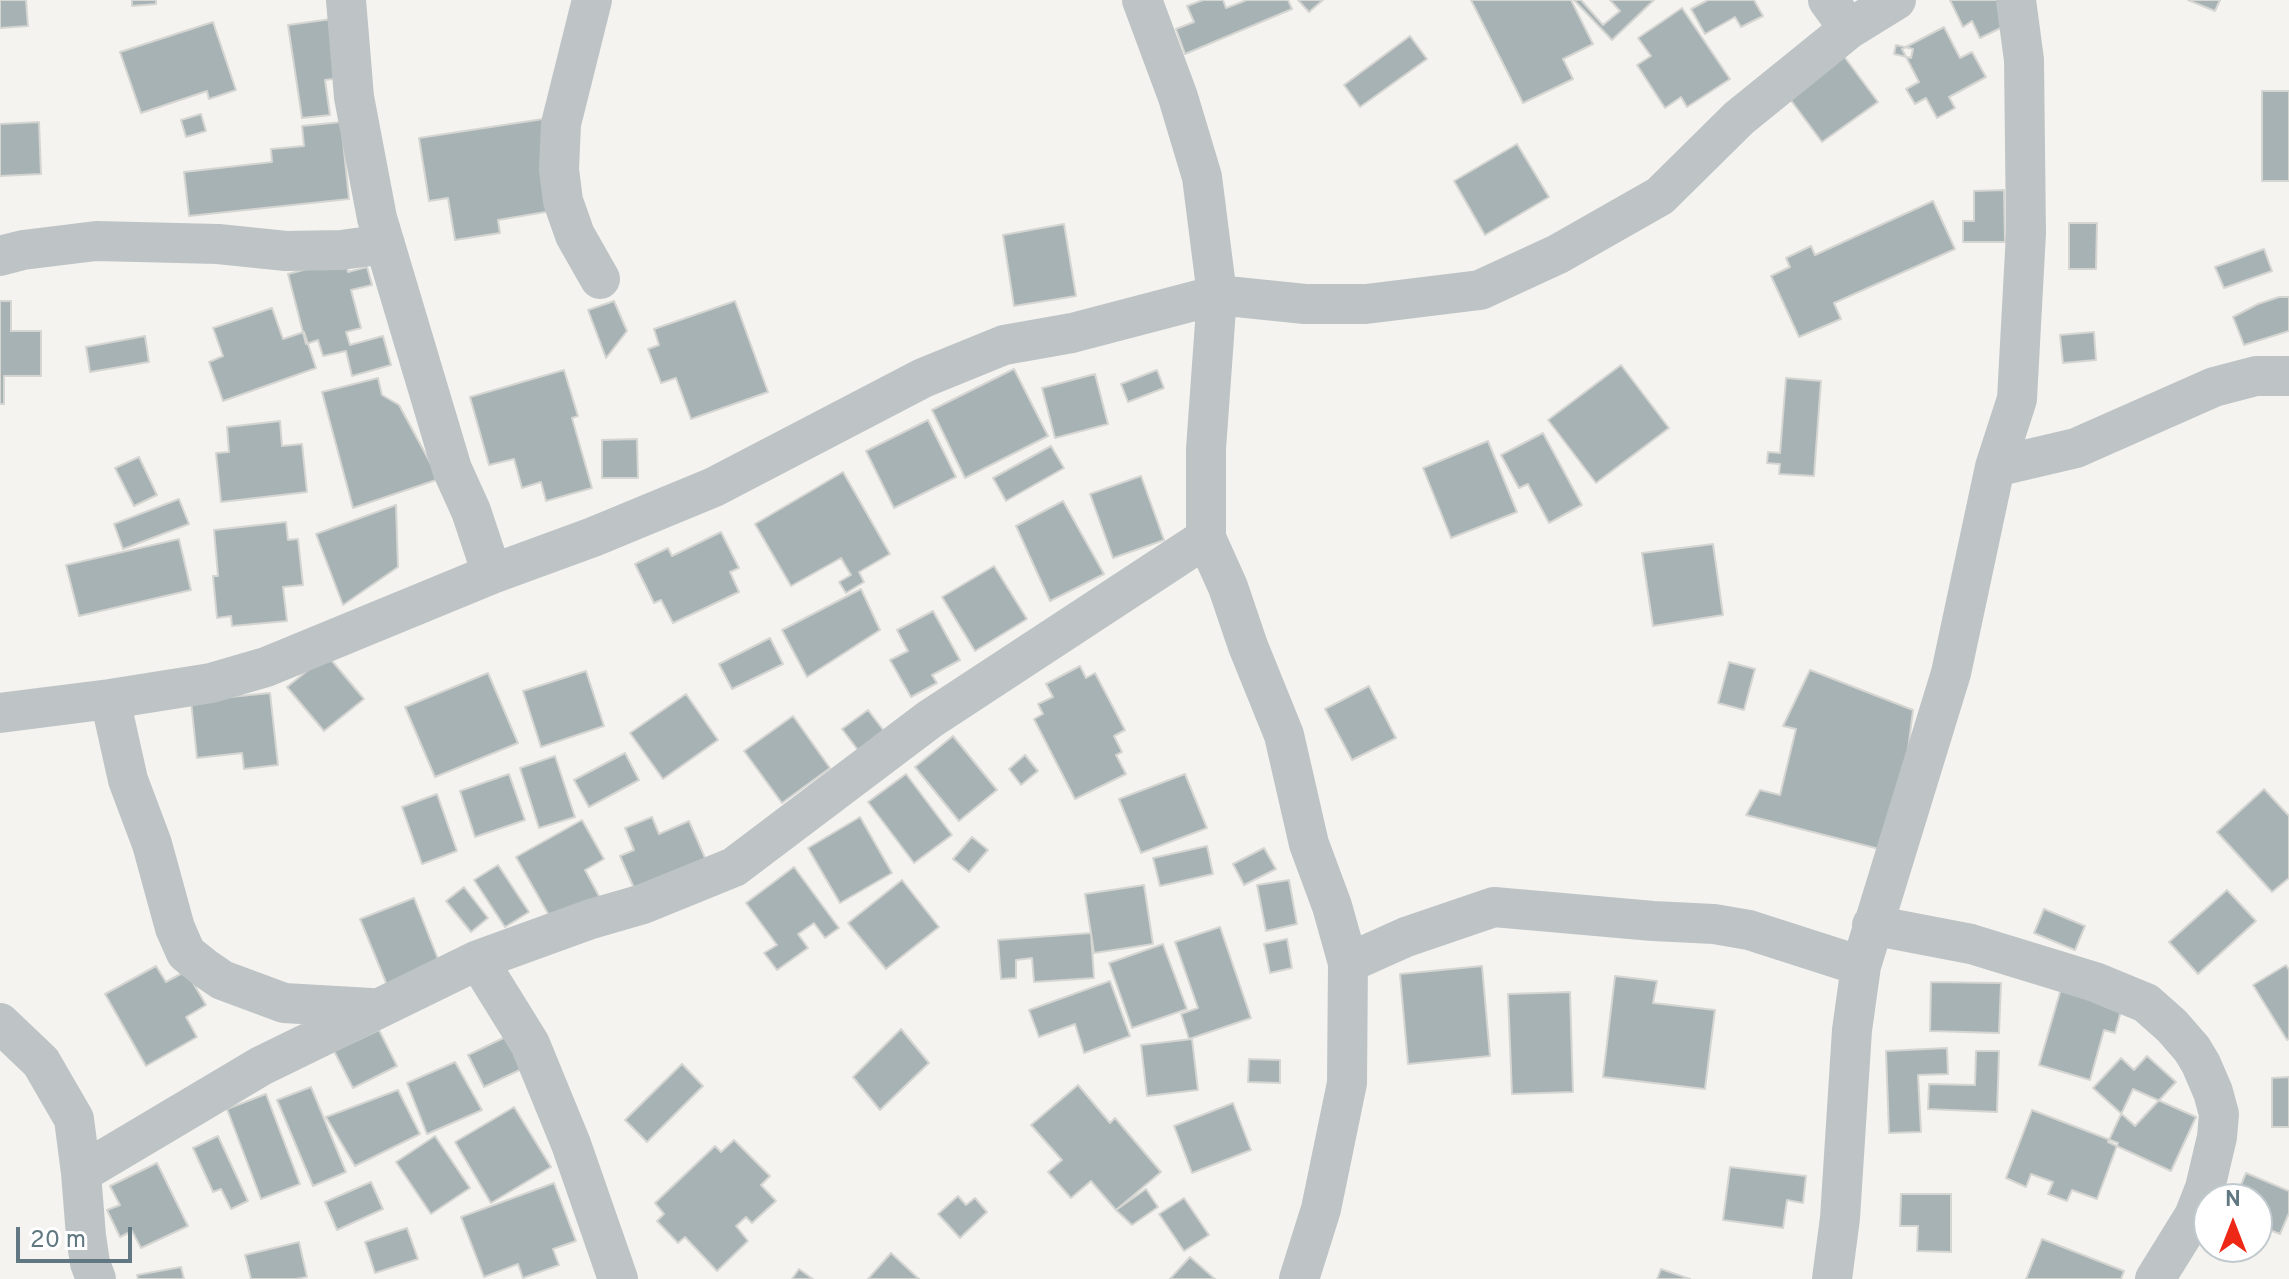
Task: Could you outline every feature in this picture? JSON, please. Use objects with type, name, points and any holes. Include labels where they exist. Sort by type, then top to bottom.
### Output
[{"type":"street","points":[[346,0],[354,97],[377,218],[452,469],[471,511],[492,574]]},
{"type":"street","points":[[592,0],[561,124],[559,169],[563,201],[575,235],[600,279]]},
{"type":"street","points":[[1142,0],[1178,97],[1202,177],[1217,295],[1206,449],[1206,538],[1228,587],[1284,735],[1309,844],[1332,906],[1348,963],[1347,1083],[1321,1209],[1299,1279]]},
{"type":"street","points":[[0,713],[211,683],[266,667],[714,487],[923,378],[1004,345],[1072,333],[1217,295],[1305,304],[1366,304],[1480,290],[1558,254],[1660,196],[1838,14],[1896,0]]},
{"type":"street","points":[[1832,1279],[1840,1218],[1852,1030],[1861,966],[1951,673],[1995,467],[2017,399],[2026,233],[2024,60],[2016,0]]},
{"type":"street","points":[[0,256],[96,241],[218,244],[286,251],[341,250],[385,244]]},
{"type":"street","points":[[1995,467],[2076,448],[2214,387],[2256,376],[2289,376]]},
{"type":"street","points":[[81,1173],[261,1066],[375,1008],[478,960],[591,919],[643,904],[734,867],[930,719],[1206,538]]},
{"type":"street","points":[[110,699],[128,780],[152,844],[175,928],[186,953],[222,980],[284,1003],[375,1008]]},
{"type":"street","points":[[1348,963],[1406,937],[1494,907],[1714,924],[1749,930],[1861,966]]},
{"type":"street","points":[[1872,925],[1971,944],[2095,982],[2146,1003],[2192,1049],[2213,1092],[2219,1114],[2217,1137],[2205,1188],[2194,1216],[2155,1279]]},
{"type":"street","points":[[478,960],[530,1044],[571,1144],[618,1279]]},
{"type":"street","points":[[0,1023],[41,1062],[74,1119],[86,1236],[96,1279]]},
{"type":"building","points":[[0,0],[26,0],[28,26],[0,28]]},
{"type":"building","points":[[132,0],[156,0],[156,4],[132,6]]},
{"type":"building","points":[[1203,0],[1223,0],[1226,8],[1247,0],[1288,0],[1292,9],[1185,54],[1176,29],[1194,22],[1187,6]]},
{"type":"building","points":[[1298,0],[1323,0],[1309,12]]},
{"type":"building","points":[[1471,0],[1571,0],[1593,44],[1563,59],[1573,79],[1523,103]]},
{"type":"building","points":[[1574,0],[1581,0],[1603,25],[1620,11],[1610,0],[1654,0],[1612,40]]},
{"type":"building","points":[[1708,0],[1754,0],[1763,16],[1741,27],[1735,17],[1705,34],[1691,9]]},
{"type":"building","points":[[1950,0],[2001,0],[2013,22],[1980,38],[1972,21],[1963,27]]},
{"type":"building","points":[[2188,0],[2220,0],[2215,11]]},
{"type":"building","points":[[1682,8],[1730,79],[1687,107],[1681,97],[1665,108],[1637,65],[1651,56],[1638,38]]},
{"type":"building","points":[[339,18],[347,77],[325,80],[330,115],[302,118],[288,25]]},
{"type":"building","points":[[213,22],[236,90],[209,99],[207,91],[141,113],[120,52]]},
{"type":"building","points":[[1944,27],[1960,58],[1972,52],[1986,77],[1949,97],[1955,108],[1937,118],[1926,98],[1915,104],[1906,89],[1919,82],[1902,49]]},
{"type":"building","points":[[1410,36],[1427,59],[1360,107],[1344,85]]},
{"type":"building","points":[[1896,45],[1913,49],[1911,58],[1894,54]]},
{"type":"building","points":[[1840,51],[1878,102],[1822,142],[1784,91]]},
{"type":"building","points":[[2262,91],[2289,91],[2289,181],[2262,181]]},
{"type":"building","points":[[201,114],[206,131],[186,137],[181,120]]},
{"type":"building","points":[[543,119],[557,210],[498,220],[500,233],[455,240],[448,198],[429,201],[419,138]]},
{"type":"building","points":[[39,122],[41,174],[0,176],[0,124]]},
{"type":"building","points":[[341,122],[349,199],[189,216],[184,172],[272,162],[271,149],[304,146],[302,126]]},
{"type":"building","points":[[1517,144],[1549,197],[1485,235],[1454,181]]},
{"type":"building","points":[[2004,190],[2005,242],[1963,242],[1963,221],[1974,221],[1974,191]]},
{"type":"building","points":[[1933,201],[1955,249],[1834,303],[1841,319],[1799,337],[1771,276],[1790,267],[1786,258],[1811,246],[1815,255]]},
{"type":"building","points":[[2069,223],[2097,223],[2096,269],[2069,269]]},
{"type":"building","points":[[1064,224],[1076,296],[1014,306],[1003,235]]},
{"type":"building","points":[[2264,249],[2272,271],[2224,288],[2215,267]]},
{"type":"building","points":[[345,259],[348,272],[367,267],[372,285],[351,290],[361,328],[346,332],[350,345],[383,336],[391,365],[352,376],[346,351],[323,356],[318,340],[306,344],[288,274]]},
{"type":"building","points":[[2279,297],[2289,297],[2289,331],[2244,345],[2233,317]]},
{"type":"building","points":[[0,301],[11,301],[11,331],[41,331],[41,376],[4,376],[4,404],[0,404]]},
{"type":"building","points":[[614,301],[627,331],[606,358],[588,310]]},
{"type":"building","points":[[735,301],[768,392],[691,419],[676,378],[661,383],[648,349],[659,345],[654,329]]},
{"type":"building","points":[[272,308],[283,339],[304,332],[316,368],[223,401],[209,362],[223,356],[213,328]]},
{"type":"building","points":[[2094,332],[2096,360],[2063,363],[2060,335]]},
{"type":"building","points":[[145,336],[149,362],[90,372],[86,347]]},
{"type":"building","points":[[1621,365],[1669,428],[1596,483],[1548,420]]},
{"type":"building","points":[[1014,369],[1048,436],[965,478],[932,410]]},
{"type":"building","points":[[564,370],[578,416],[572,418],[592,488],[546,501],[541,482],[522,488],[514,459],[489,465],[470,397]]},
{"type":"building","points":[[1157,370],[1164,388],[1128,402],[1121,384]]},
{"type":"building","points":[[1095,374],[1108,424],[1055,438],[1042,388]]},
{"type":"building","points":[[378,378],[382,395],[399,405],[439,479],[353,508],[322,392]]},
{"type":"building","points":[[1786,378],[1821,381],[1814,476],[1779,474],[1780,464],[1767,463],[1768,452],[1780,453]]},
{"type":"building","points":[[928,420],[956,477],[894,508],[866,451]]},
{"type":"building","points":[[280,421],[282,446],[302,444],[307,492],[221,502],[216,453],[229,452],[227,427]]},
{"type":"building","points":[[1543,433],[1582,505],[1549,523],[1528,484],[1519,488],[1501,455]]},
{"type":"building","points":[[637,439],[638,478],[602,478],[602,440]]},
{"type":"building","points":[[1488,441],[1517,512],[1451,538],[1423,468]]},
{"type":"building","points":[[1051,446],[1064,468],[1006,501],[993,478]]},
{"type":"building","points":[[139,457],[157,495],[134,506],[115,468]]},
{"type":"building","points":[[843,472],[890,554],[859,572],[864,582],[846,593],[839,582],[851,575],[841,558],[791,586],[755,524]]},
{"type":"building","points":[[1141,476],[1164,540],[1113,558],[1090,494]]},
{"type":"building","points":[[179,499],[189,524],[123,549],[114,524]]},
{"type":"building","points":[[1063,501],[1104,574],[1050,601],[1016,526]]},
{"type":"building","points":[[396,505],[398,567],[343,605],[316,534]]},
{"type":"building","points":[[286,522],[288,540],[298,539],[303,585],[283,587],[287,621],[232,626],[231,616],[217,618],[213,576],[218,576],[214,530]]},
{"type":"building","points":[[721,532],[739,568],[730,572],[739,592],[673,623],[661,600],[654,603],[635,564],[668,548],[672,556]]},
{"type":"building","points":[[179,539],[191,590],[79,616],[66,565]]},
{"type":"building","points":[[1713,544],[1723,615],[1653,626],[1642,553]]},
{"type":"building","points":[[994,566],[1027,619],[975,651],[942,597]]},
{"type":"building","points":[[861,589],[880,630],[807,677],[782,630]]},
{"type":"building","points":[[933,611],[960,660],[932,675],[937,683],[911,697],[890,660],[908,651],[897,630]]},
{"type":"building","points":[[770,638],[783,664],[732,689],[719,664]]},
{"type":"building","points":[[327,655],[364,699],[324,731],[287,687]]},
{"type":"building","points":[[1729,662],[1755,669],[1744,710],[1718,703]]},
{"type":"building","points":[[1080,666],[1086,678],[1095,673],[1125,730],[1114,736],[1122,752],[1116,755],[1126,774],[1075,799],[1034,719],[1043,714],[1038,704],[1053,697],[1046,684]]},
{"type":"building","points":[[1810,670],[1913,710],[1895,853],[1746,815],[1760,790],[1780,795],[1796,729],[1783,726]]},
{"type":"building","points":[[586,671],[604,726],[541,747],[523,691]]},
{"type":"building","points":[[488,673],[518,743],[435,777],[405,707]]},
{"type":"building","points":[[1369,686],[1396,738],[1352,760],[1325,709]]},
{"type":"building","points":[[270,693],[278,765],[244,769],[242,753],[197,758],[191,701]]},
{"type":"building","points":[[686,694],[718,740],[663,779],[630,733]]},
{"type":"building","points":[[868,710],[887,735],[861,754],[842,729]]},
{"type":"building","points":[[793,716],[830,768],[782,803],[744,751]]},
{"type":"building","points":[[953,736],[997,790],[959,821],[915,767]]},
{"type":"building","points":[[625,753],[639,780],[589,807],[574,780]]},
{"type":"building","points":[[1025,755],[1038,771],[1021,785],[1009,769]]},
{"type":"building","points":[[555,756],[575,817],[539,828],[520,768]]},
{"type":"building","points":[[509,774],[525,820],[475,837],[460,791]]},
{"type":"building","points":[[906,774],[952,835],[914,863],[868,802]]},
{"type":"building","points":[[1185,774],[1207,828],[1141,853],[1119,799]]},
{"type":"building","points":[[2264,789],[2289,816],[2289,878],[2272,892],[2217,832]]},
{"type":"building","points":[[437,794],[457,851],[422,864],[402,807]]},
{"type":"building","points":[[652,817],[659,834],[689,821],[712,874],[641,904],[620,856],[634,850],[625,828]]},
{"type":"building","points":[[860,817],[892,873],[840,903],[808,848]]},
{"type":"building","points":[[582,820],[604,859],[585,870],[600,898],[554,924],[516,857]]},
{"type":"building","points":[[972,837],[988,850],[969,872],[953,859]]},
{"type":"building","points":[[1207,846],[1213,874],[1160,886],[1153,858]]},
{"type":"building","points":[[1264,848],[1276,869],[1244,885],[1233,864]]},
{"type":"building","points":[[498,865],[529,912],[505,927],[474,880]]},
{"type":"building","points":[[794,867],[839,928],[825,938],[814,923],[798,934],[808,948],[777,970],[764,953],[777,945],[746,903]]},
{"type":"building","points":[[902,880],[939,927],[886,969],[848,923]]},
{"type":"building","points":[[1289,880],[1297,924],[1266,931],[1257,885]]},
{"type":"building","points":[[1144,885],[1153,944],[1094,953],[1085,894]]},
{"type":"building","points":[[464,887],[488,918],[471,932],[446,901]]},
{"type":"building","points":[[2227,890],[2256,921],[2198,974],[2169,942]]},
{"type":"building","points":[[414,898],[440,964],[387,985],[360,919]]},
{"type":"building","points":[[2044,909],[2085,926],[2075,950],[2034,933]]},
{"type":"building","points":[[1220,927],[1251,1018],[1189,1039],[1181,1014],[1198,1008],[1175,942]]},
{"type":"building","points":[[1091,933],[1094,978],[1034,982],[1032,958],[1016,960],[1016,978],[1001,979],[998,940]]},
{"type":"building","points":[[1287,939],[1292,968],[1270,973],[1264,944]]},
{"type":"building","points":[[1163,944],[1187,1009],[1132,1028],[1109,963]]},
{"type":"building","points":[[2286,965],[2289,970],[2287,1040],[2253,985]]},
{"type":"building","points":[[156,966],[166,982],[186,971],[206,1005],[186,1017],[197,1037],[146,1066],[105,994]]},
{"type":"building","points":[[1482,966],[1490,1056],[1408,1064],[1400,974]]},
{"type":"building","points":[[1615,976],[1657,981],[1653,1003],[1715,1010],[1705,1089],[1603,1077]]},
{"type":"building","points":[[1110,981],[1130,1036],[1084,1053],[1075,1024],[1039,1037],[1029,1010]]},
{"type":"building","points":[[1931,982],[2001,983],[1999,1033],[1930,1031]]},
{"type":"building","points":[[2061,989],[2122,1007],[2115,1033],[2104,1030],[2090,1080],[2039,1065]]},
{"type":"building","points":[[1570,992],[1573,1092],[1512,1094],[1508,994]]},
{"type":"building","points":[[901,1029],[929,1063],[880,1110],[853,1077]]},
{"type":"building","points":[[379,1030],[397,1066],[353,1088],[334,1051]]},
{"type":"building","points":[[516,1032],[532,1064],[484,1087],[468,1055]]},
{"type":"building","points":[[1192,1039],[1198,1090],[1147,1096],[1141,1045]]},
{"type":"building","points":[[1947,1048],[1948,1074],[1918,1075],[1921,1132],[1889,1133],[1886,1051]]},
{"type":"building","points":[[1976,1051],[1999,1051],[1997,1112],[1928,1109],[1929,1084],[1975,1085]]},
{"type":"building","points":[[2147,1056],[2176,1082],[2135,1126],[2093,1088],[2121,1058],[2134,1070]]},
{"type":"building","points":[[1249,1059],[1280,1060],[1280,1083],[1248,1082]]},
{"type":"building","points":[[455,1062],[482,1110],[427,1134],[407,1083]]},
{"type":"building","points":[[682,1064],[703,1086],[647,1142],[625,1120]]},
{"type":"building","points":[[2289,1077],[2289,1127],[2272,1127],[2272,1078]]},
{"type":"building","points":[[1078,1085],[1110,1123],[1115,1118],[1161,1172],[1116,1210],[1091,1181],[1071,1198],[1048,1172],[1062,1160],[1031,1125]]},
{"type":"building","points":[[311,1087],[346,1172],[313,1186],[277,1100]]},
{"type":"building","points":[[2133,1089],[2196,1117],[2171,1171],[2108,1142]]},
{"type":"building","points":[[398,1090],[420,1134],[355,1166],[326,1117]]},
{"type":"building","points":[[266,1094],[300,1184],[261,1199],[227,1109]]},
{"type":"building","points":[[1233,1103],[1251,1150],[1192,1173],[1174,1126]]},
{"type":"building","points":[[514,1107],[551,1167],[491,1203],[455,1142]]},
{"type":"building","points":[[2032,1110],[2118,1143],[2097,1199],[2072,1190],[2067,1201],[2048,1194],[2053,1182],[2031,1174],[2026,1187],[2006,1178]]},
{"type":"building","points":[[218,1136],[248,1201],[231,1209],[221,1189],[213,1192],[193,1148]]},
{"type":"building","points":[[435,1136],[470,1188],[431,1214],[396,1162]]},
{"type":"building","points":[[734,1140],[770,1176],[761,1185],[776,1201],[752,1223],[746,1217],[736,1226],[748,1241],[717,1271],[685,1237],[678,1243],[657,1221],[664,1214],[655,1203],[715,1146],[721,1152]]},
{"type":"building","points":[[157,1163],[188,1226],[141,1248],[132,1231],[120,1237],[107,1210],[120,1205],[110,1186]]},
{"type":"building","points":[[1730,1167],[1806,1176],[1803,1203],[1787,1200],[1783,1228],[1723,1220]]},
{"type":"building","points":[[2246,1173],[2270,1183],[2242,1183]]},
{"type":"building","points":[[371,1182],[383,1209],[337,1230],[325,1202]]},
{"type":"building","points":[[554,1183],[576,1241],[553,1249],[559,1265],[523,1278],[518,1264],[484,1277],[461,1217]]},
{"type":"building","points":[[2273,1184],[2289,1191],[2289,1213],[2280,1234],[2273,1231]]},
{"type":"building","points":[[1146,1189],[1158,1207],[1132,1225],[1116,1210]]},
{"type":"building","points":[[1901,1194],[1951,1194],[1951,1252],[1917,1251],[1918,1226],[1900,1226]]},
{"type":"building","points":[[958,1196],[966,1205],[975,1198],[987,1212],[960,1238],[938,1214]]},
{"type":"building","points":[[1184,1198],[1209,1235],[1184,1251],[1159,1214]]},
{"type":"building","points":[[407,1228],[418,1259],[375,1273],[365,1242]]},
{"type":"building","points":[[2042,1239],[2124,1271],[2121,1279],[2026,1279]]},
{"type":"building","points":[[299,1242],[307,1277],[251,1279],[245,1255]]},
{"type":"building","points":[[891,1253],[919,1279],[868,1279]]},
{"type":"building","points":[[1190,1257],[1215,1279],[1170,1279]]},
{"type":"building","points":[[181,1267],[184,1279],[138,1279],[137,1275]]},
{"type":"building","points":[[799,1269],[813,1279],[792,1279]]},
{"type":"building","points":[[1661,1269],[1690,1279],[1657,1279]]}]
